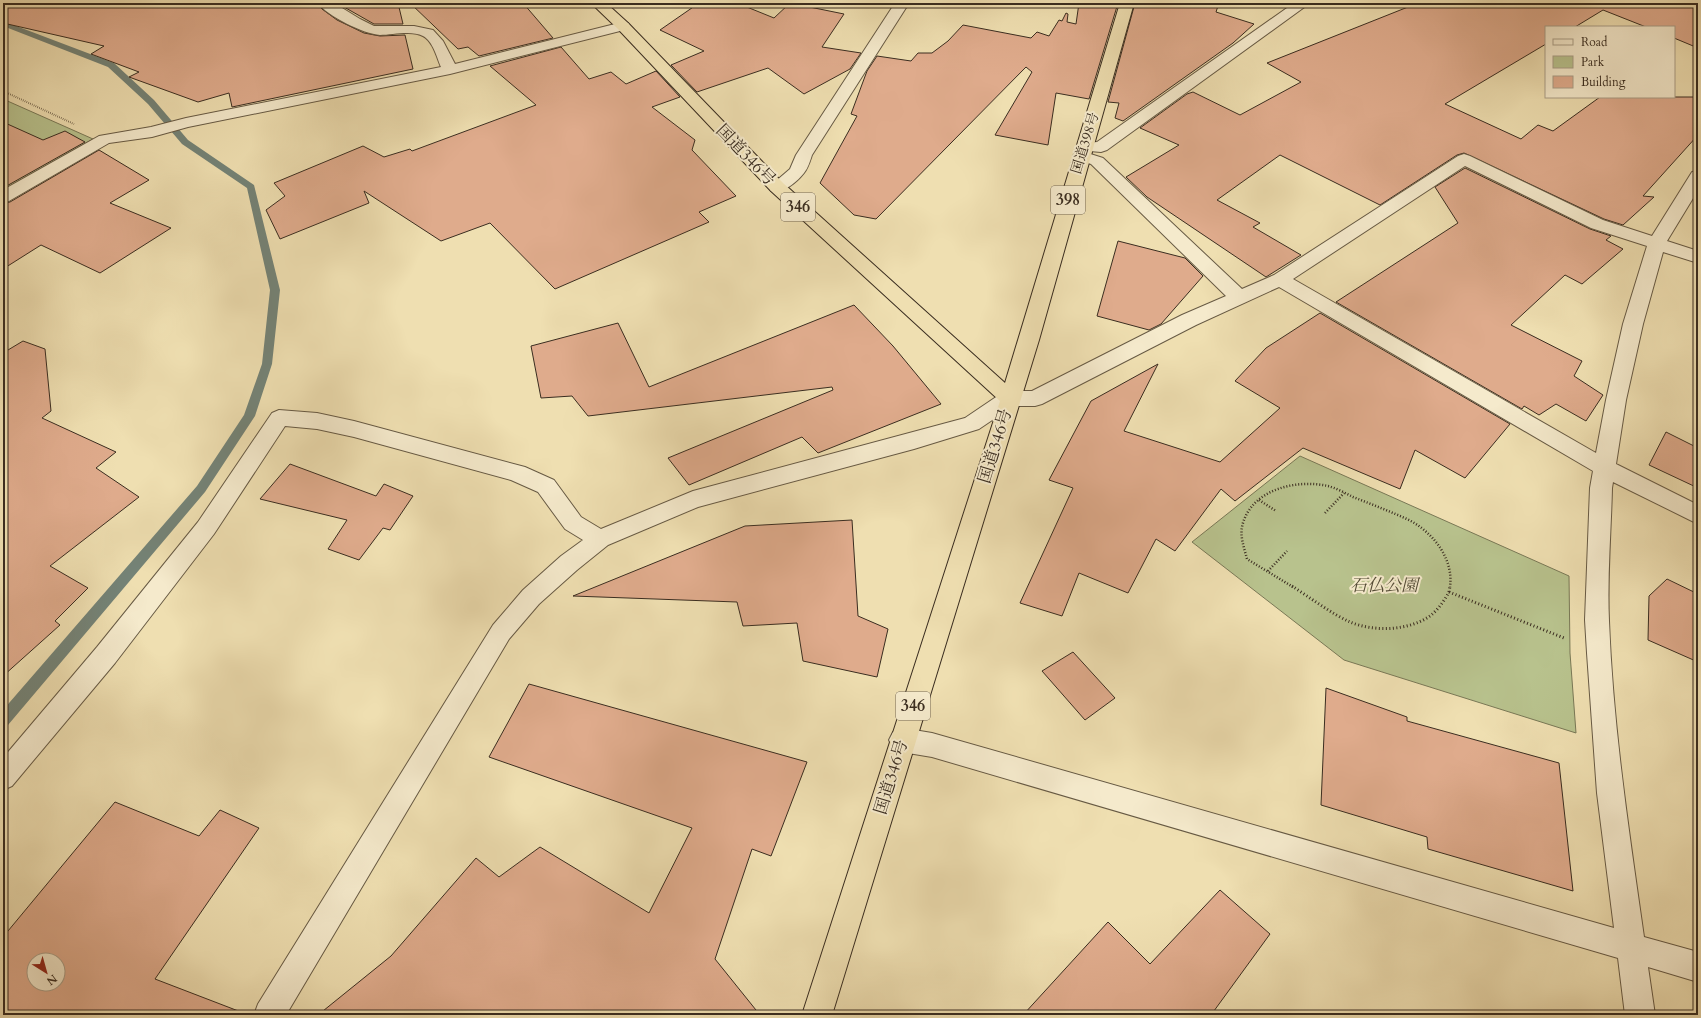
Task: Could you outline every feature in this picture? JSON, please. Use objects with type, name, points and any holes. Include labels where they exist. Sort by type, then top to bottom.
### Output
[{"type":"highway","name":"国道346号","points":[[598,3],[623,26],[776,187],[1010,398],[817,1015]]},
{"type":"highway","name":"国道398号","points":[[1010,398],[1029,340],[1127,3]]},
{"type":"street","points":[[325,3],[364,27],[373,30],[425,32],[432,36],[450,70]]},
{"type":"street","points":[[776,187],[797,171],[804,155],[902,3]]},
{"type":"street","points":[[1083,152],[1101,147],[1303,3]]},
{"type":"street","points":[[3,197],[105,139],[152,132],[186,123],[450,70],[623,26]]},
{"type":"street","points":[[1083,152],[1097,161],[1240,298]]},
{"type":"street","points":[[269,1015],[501,632],[531,596],[569,563],[600,539],[693,500],[972,424],[1010,398],[1035,399],[1189,320],[1280,279],[1464,159],[1597,224],[1657,242],[1698,257]]},
{"type":"street","points":[[1640,1015],[1610,793],[1599,653],[1597,620],[1601,488],[1616,400],[1633,324],[1657,242],[1698,176]]},
{"type":"street","points":[[1280,279],[1605,468],[1698,515]]},
{"type":"street","points":[[3,777],[106,655],[206,528],[280,418],[317,422],[354,429],[517,473],[546,486],[573,523],[600,539]]},
{"type":"street","points":[[902,740],[932,745],[1698,968]]},
{"type":"path","points":[[3,91],[105,139]]},
{"type":"path","points":[[1317,482],[1344,493],[1410,521],[1428,534],[1440,549],[1445,558],[1450,575],[1449,592],[1446,599],[1430,617],[1417,624],[1394,629],[1370,627],[1350,622],[1247,559],[1242,541],[1243,524],[1250,509],[1270,491],[1294,483],[1317,482]]},
{"type":"path","points":[[1325,513],[1344,493]]},
{"type":"path","points":[[1259,500],[1276,511]]},
{"type":"path","points":[[1268,571],[1287,551]]},
{"type":"path","points":[[1449,592],[1599,653]]},
{"type":"green space","points":[[3,99],[93,139],[3,190]]},
{"type":"green space","name":"石仏公園","points":[[1300,456],[1569,576],[1570,653],[1576,733],[1344,660],[1192,542]]},
{"type":"building","points":[[3,3],[317,3],[322,9],[337,20],[364,33],[380,36],[405,35],[413,69],[232,107],[229,93],[198,102],[129,77],[139,72],[91,54],[104,46],[3,23]]},
{"type":"building","points":[[337,3],[398,3],[403,24],[374,24]]},
{"type":"building","points":[[410,3],[523,3],[553,38],[479,56],[468,47],[458,49]]},
{"type":"building","points":[[699,3],[737,3],[774,18],[790,3],[844,14],[822,47],[861,53],[850,69],[804,94],[768,68],[697,92],[671,65],[704,51],[660,30]]},
{"type":"building","points":[[1079,3],[1118,3],[1089,99],[1056,93],[1048,145],[995,135],[1032,72],[1026,67],[876,219],[854,215],[820,183],[857,116],[851,114],[867,71],[877,56],[911,61],[918,53],[932,53],[948,41],[963,25],[1031,38],[1037,32],[1049,36],[1059,20],[1062,21],[1066,13],[1068,14],[1067,22],[1076,24]]},
{"type":"building","points":[[1135,3],[1219,3],[1216,12],[1254,24],[1233,43],[1123,121],[1115,118],[1119,103],[1108,102]]},
{"type":"building","points":[[1418,3],[1698,3],[1698,48],[1675,38],[1675,26],[1643,26],[1603,10],[1577,26],[1545,26],[1545,45],[1445,104],[1521,139],[1538,125],[1553,131],[1599,98],[1698,97],[1698,135],[1643,196],[1654,197],[1623,225],[1604,219],[1464,153],[1457,155],[1380,205],[1280,155],[1217,200],[1260,223],[1253,227],[1301,255],[1266,277],[1147,197],[1126,177],[1179,145],[1140,128],[1187,94],[1193,92],[1240,115],[1301,82],[1267,63]]},
{"type":"building","points":[[561,47],[589,79],[611,72],[626,84],[656,71],[680,97],[652,107],[695,140],[692,150],[736,196],[699,212],[709,222],[555,289],[490,223],[441,241],[364,191],[369,203],[280,239],[266,210],[285,196],[274,183],[363,146],[384,157],[410,149],[412,151],[536,105],[490,66]]},
{"type":"building","points":[[3,122],[43,140],[65,131],[85,142],[3,188]]},
{"type":"building","points":[[99,150],[149,180],[110,203],[171,228],[100,273],[41,245],[3,269],[3,203],[10,202]]},
{"type":"building","points":[[1465,168],[1590,229],[1611,236],[1606,240],[1623,249],[1582,284],[1565,275],[1511,325],[1582,361],[1574,376],[1603,395],[1586,421],[1556,404],[1539,415],[1524,406],[1522,409],[1336,302],[1458,223],[1435,187]]},
{"type":"building","points":[[1118,241],[1185,258],[1203,276],[1161,324],[1149,330],[1097,316]]},
{"type":"building","points":[[854,305],[893,346],[941,404],[818,453],[802,437],[689,485],[668,458],[833,390],[832,387],[588,416],[572,396],[541,398],[531,346],[618,323],[649,387]]},
{"type":"building","points":[[1320,313],[1510,424],[1465,478],[1415,450],[1400,489],[1303,448],[1235,501],[1221,489],[1175,551],[1156,539],[1128,593],[1079,573],[1062,616],[1020,603],[1073,488],[1049,480],[1091,401],[1158,364],[1124,431],[1220,462],[1280,408],[1235,381],[1266,348]]},
{"type":"building","points":[[23,341],[45,349],[51,411],[42,418],[116,452],[96,468],[139,497],[50,566],[88,588],[55,621],[60,625],[3,676],[3,353]]},
{"type":"building","points":[[1666,432],[1698,448],[1698,488],[1649,465]]},
{"type":"building","points":[[290,464],[376,496],[384,484],[413,496],[390,530],[383,528],[359,560],[328,549],[347,520],[260,499]]},
{"type":"building","points":[[852,520],[858,616],[888,629],[877,677],[803,661],[797,623],[743,626],[737,602],[573,596],[745,526]]},
{"type":"building","points":[[1667,579],[1698,594],[1698,662],[1648,640],[1649,596]]},
{"type":"building","points":[[1073,652],[1115,698],[1085,720],[1042,671]]},
{"type":"building","points":[[529,684],[807,762],[771,856],[752,849],[715,959],[760,1015],[318,1015],[391,956],[476,858],[499,877],[540,847],[649,913],[692,828],[489,757]]},
{"type":"building","points":[[1326,688],[1407,717],[1407,721],[1559,763],[1573,891],[1428,849],[1427,837],[1321,805]]},
{"type":"building","points":[[115,802],[199,836],[220,810],[259,828],[155,979],[241,1012],[240,1015],[3,1015],[3,937]]},
{"type":"building","points":[[1220,890],[1270,934],[1211,1015],[1023,1015],[1108,922],[1150,964]]},
{"type":"waterway","points":[[3,23],[111,65],[151,102],[185,142],[251,187],[275,290],[267,364],[249,416],[201,489],[3,720]]}]
